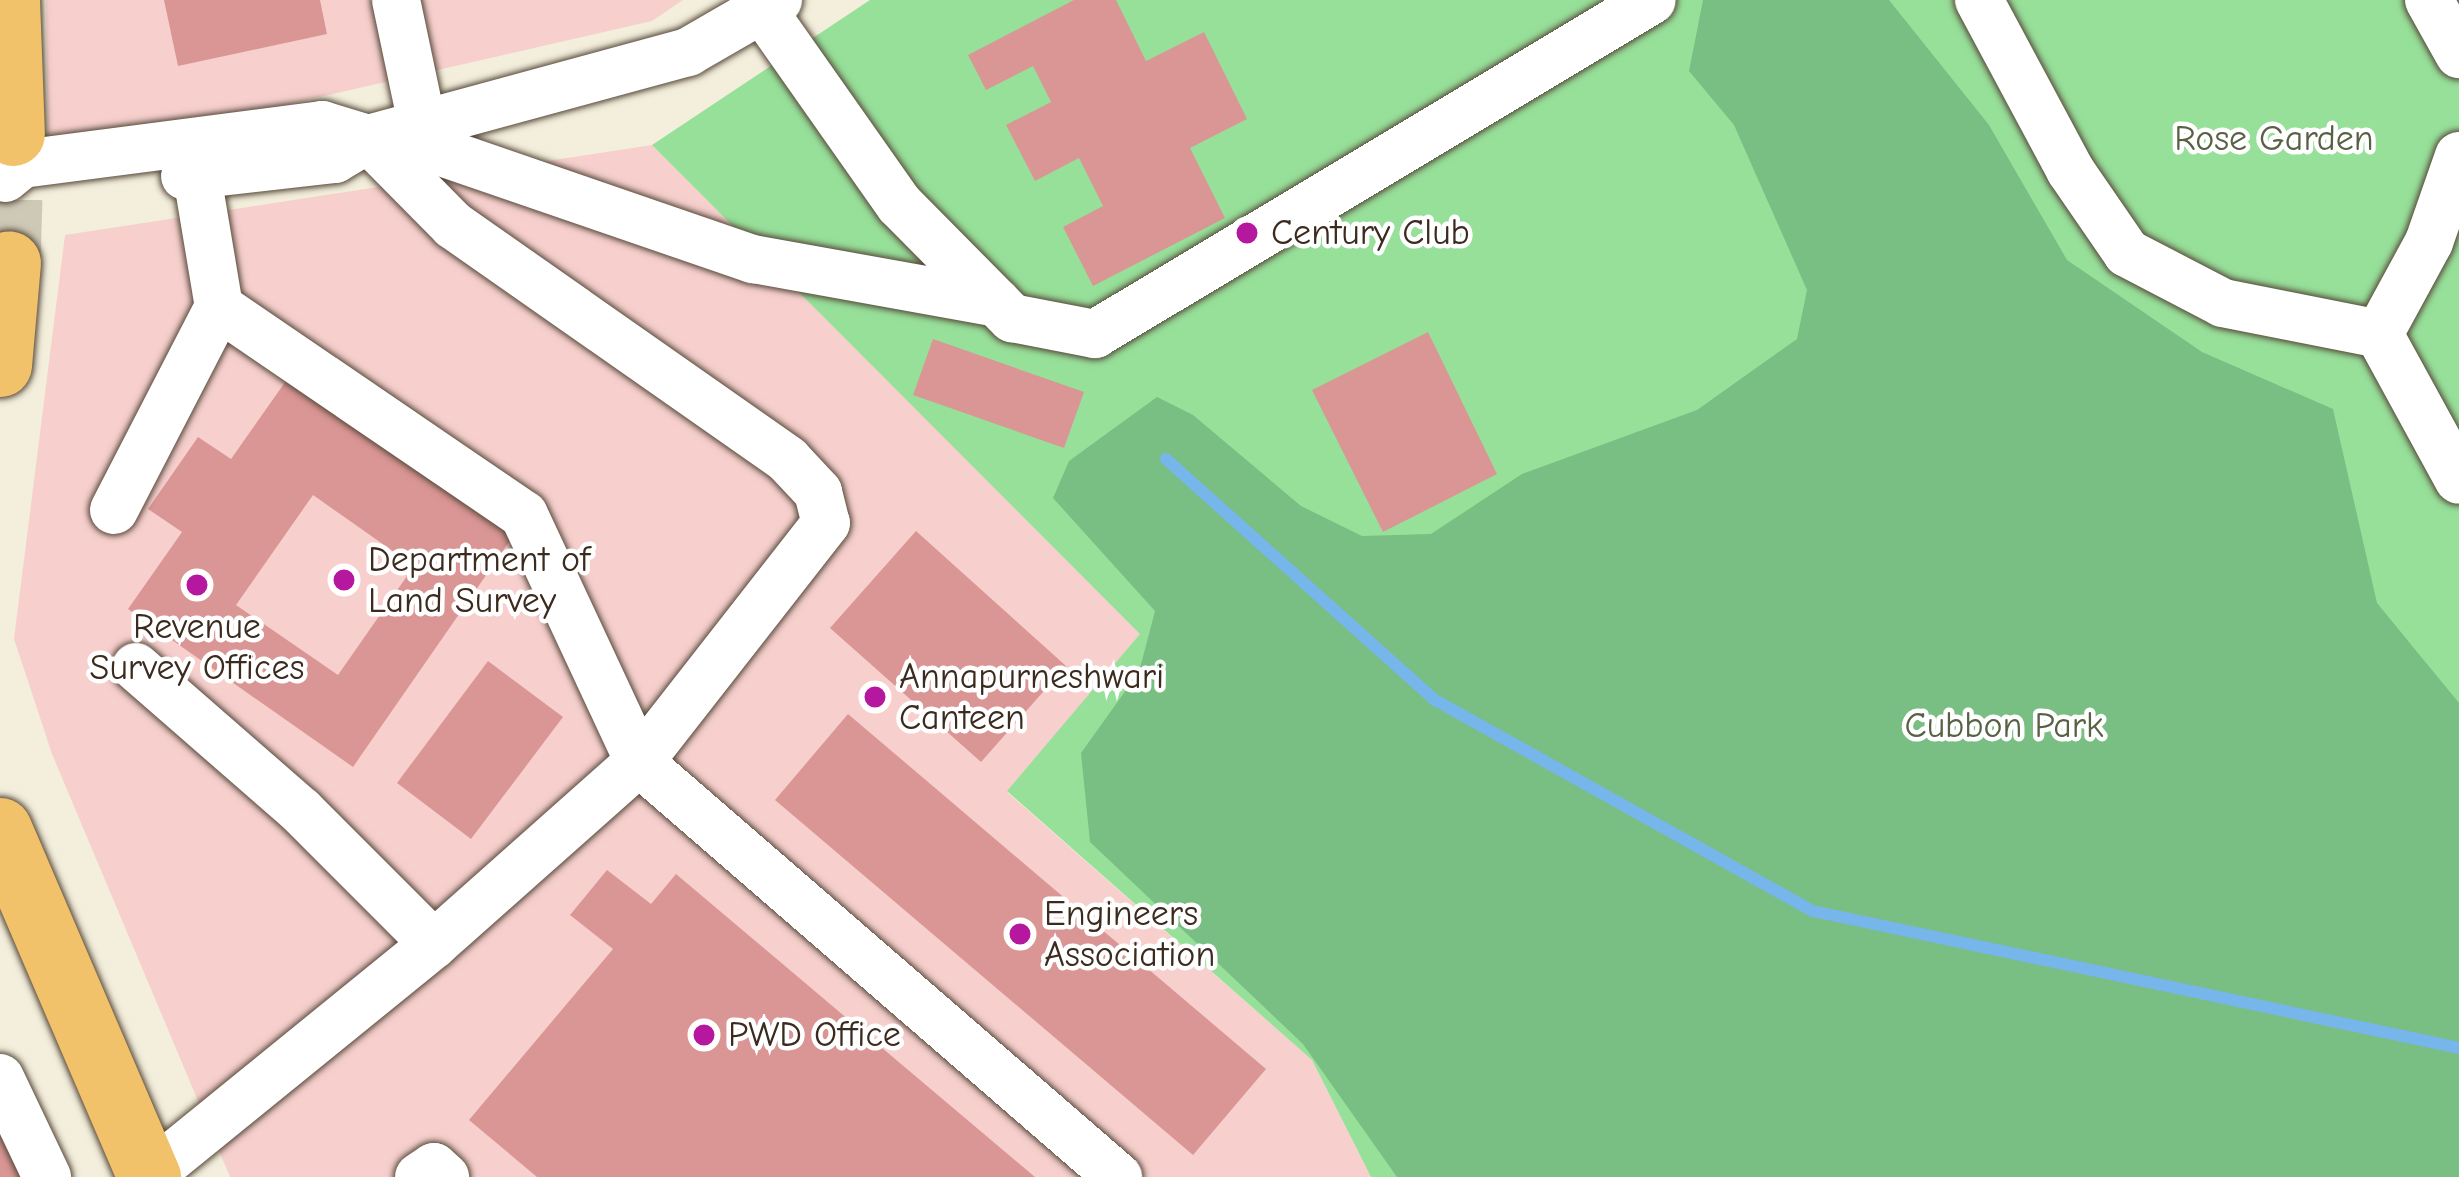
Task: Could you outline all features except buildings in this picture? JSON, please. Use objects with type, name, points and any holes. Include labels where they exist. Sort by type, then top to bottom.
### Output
[{"type":"main road","points":[[6,163],[8,0]]},
{"type":"main road","points":[[0,365],[9,262]]},
{"type":"main road","points":[[0,829],[149,1176]]},
{"type":"street","points":[[396,0],[427,147],[753,259],[997,303]]},
{"type":"street","points":[[6,163],[22,191],[335,159],[368,140],[688,52],[771,6],[898,204],[1012,319],[1095,334],[1652,0]]},
{"type":"street","points":[[1979,0],[2070,170],[2127,254],[2223,303],[2379,334]]},
{"type":"street","points":[[2429,0],[2459,54]]},
{"type":"street","points":[[6,163],[322,125],[368,140],[453,225],[788,460],[818,492],[826,523],[639,762],[434,944],[149,1176]]},
{"type":"street","points":[[2379,334],[2429,242],[2459,156]]},
{"type":"street","points":[[114,510],[219,307],[197,175]]},
{"type":"street","points":[[219,307],[524,515],[639,762],[1118,1177]]},
{"type":"street","points":[[2379,334],[2459,480]]},
{"type":"street","points":[[136,667],[302,811],[434,944]]},
{"type":"street","points":[[0,1078],[47,1177]]},
{"type":"street","points":[[419,1177],[434,1167],[445,1177]]},
{"type":"shaded area","points":[[46,0],[683,0],[652,21],[48,159]]},
{"type":"shaded area","points":[[652,145],[1141,634],[1007,792],[1312,1060],[1371,1177],[230,1177],[52,754],[14,639],[65,235]]},
{"type":"green space","name":"Cubbon Park","points":[[870,0],[2459,0],[2459,1177],[1371,1177],[1312,1060],[1007,791],[1140,634],[652,145]]},
{"type":"green space","name":"Cubbon Park","points":[[1703,0],[1889,0],[1989,125],[2067,260],[2202,352],[2333,409],[2377,603],[2459,703],[2459,1177],[1397,1177],[1303,1044],[1090,842],[1081,753],[1139,672],[1155,611],[1053,498],[1069,461],[1157,397],[1193,415],[1301,506],[1362,536],[1431,534],[1522,474],[1697,410],[1797,339],[1807,290],[1734,125],[1689,71]]},
{"type":"waterway","points":[[1166,459],[1435,700],[1813,911],[2459,1048]]},
{"type":"tunnel","points":[[9,262],[13,134]]},
{"type":"place","name":"Century Club","points":[[1247,233]]},
{"type":"place","name":"Department of Land Survey","points":[[344,580]]},
{"type":"place","name":"Revenue Survey Offices","points":[[197,585]]},
{"type":"place","name":"Annapurneshwari Canteen","points":[[875,697]]},
{"type":"place","name":"Engineers Association","points":[[1020,934]]},
{"type":"place","name":"PWD Office","points":[[704,1035]]},
{"type":"park label","name":"Rose Garden","points":[[2274,139]]}]
